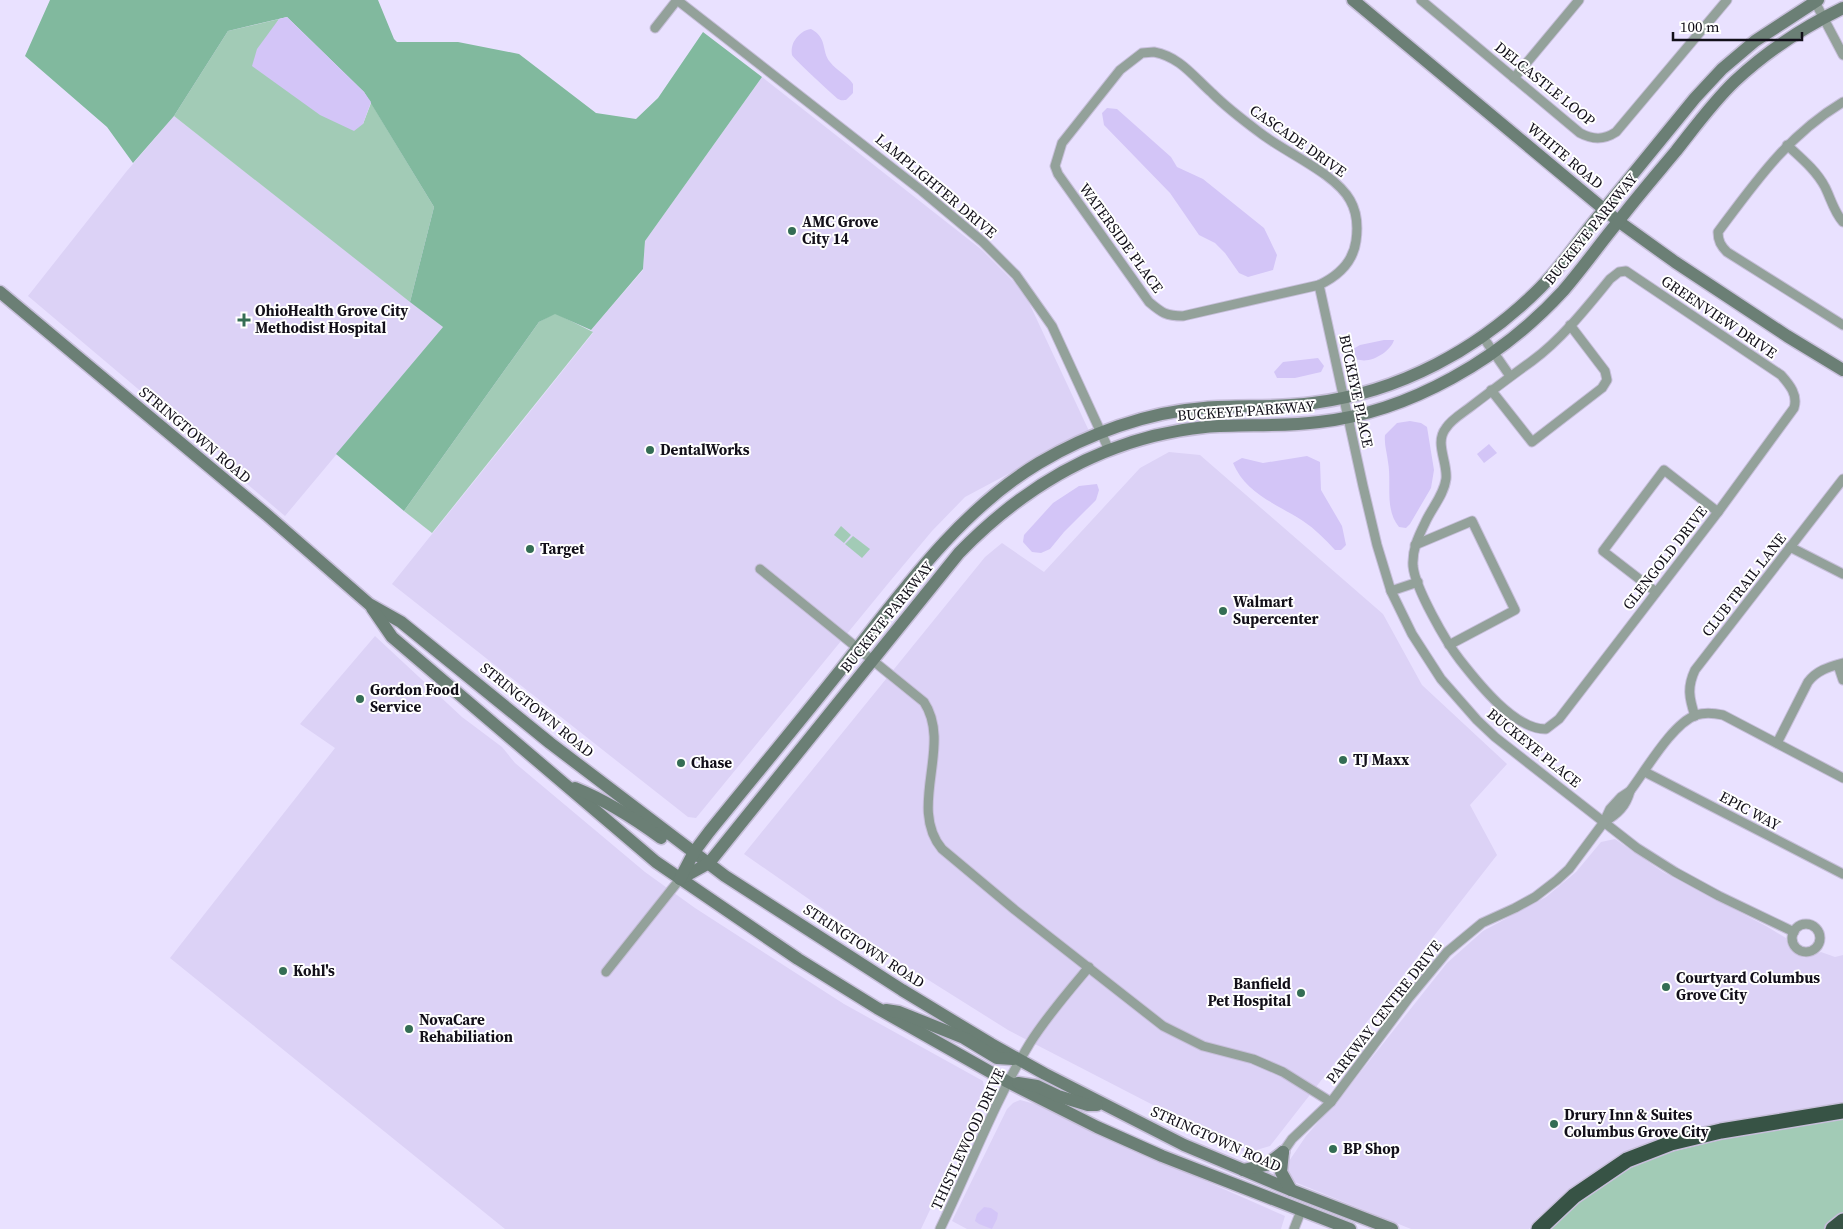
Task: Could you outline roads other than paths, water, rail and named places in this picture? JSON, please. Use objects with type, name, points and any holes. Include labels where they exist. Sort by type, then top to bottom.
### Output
[{"type":"highway","points":[[1539,1229],[1574,1196],[1627,1160],[1671,1143],[1721,1131],[1843,1111]]},
{"type":"highway","points":[[1833,1229],[1843,1221]]},
{"type":"street","points":[[654,28],[677,0]]},
{"type":"street","name":"LAMPLIGHTER DRIVE","points":[[677,0],[922,191],[983,242],[1016,275],[1052,326],[1109,450]]},
{"type":"street","name":"WHITE ROAD","points":[[1353,0],[1618,221],[1675,262],[1843,370]]},
{"type":"street","name":"DELCASTLE LOOP","points":[[1421,0],[1580,133],[1592,138],[1605,138],[1620,128],[1727,0]]},
{"type":"street","points":[[1514,78],[1579,0]]},
{"type":"street","points":[[1816,0],[1843,55]]},
{"type":"street","name":"BUCKEYE PARKWAY","points":[[606,972],[680,879],[692,856],[857,648],[936,552],[981,505],[1002,488],[1040,462],[1101,433],[1165,414],[1201,408],[1289,406],[1345,398],[1388,386],[1444,361],[1483,337],[1512,314],[1542,285],[1695,98],[1722,69],[1755,41],[1816,0]]},
{"type":"street","name":"BUCKEYE PARKWAY","points":[[680,879],[709,863],[959,554],[992,521],[1041,484],[1066,469],[1134,441],[1204,427],[1290,425],[1348,418],[1394,404],[1428,390],[1471,367],[1493,353],[1526,327],[1552,302],[1708,110],[1732,85],[1769,52],[1843,8]]},
{"type":"street","name":"CASCADE DRIVE","points":[[1145,52],[1165,54],[1186,67],[1212,93],[1260,134],[1331,179],[1345,192],[1351,201],[1356,216],[1356,244],[1351,259],[1342,270],[1319,286]]},
{"type":"street","name":"WATERSIDE PLACE","points":[[1145,52],[1131,60],[1120,70],[1062,143],[1055,166],[1058,174],[1149,302],[1168,316],[1183,316],[1319,286]]},
{"type":"street","points":[[1843,102],[1807,127],[1787,145],[1718,232],[1719,241],[1727,252],[1843,325]]},
{"type":"street","points":[[1787,145],[1816,173],[1826,188],[1835,212],[1843,222]]},
{"type":"street","name":"GREENVIEW DRIVE","points":[[1570,325],[1610,279],[1618,272],[1626,271],[1781,375],[1791,386],[1795,398]]},
{"type":"street","name":"BUCKEYE PLACE","points":[[1319,286],[1377,546],[1391,592],[1412,634],[1441,679],[1477,720],[1518,755],[1637,848],[1675,872],[1794,932]]},
{"type":"street","name":"STRINGTOWN ROAD","points":[[0,292],[267,515],[369,604],[401,622],[692,856],[709,863],[894,985],[991,1044],[1104,1105],[1184,1145],[1291,1190],[1392,1229]]},
{"type":"street","points":[[1415,545],[1472,521],[1516,610],[1449,645],[1426,602],[1413,568],[1415,545],[1425,521],[1444,488],[1446,469],[1441,443],[1443,433],[1448,424],[1491,390],[1534,360],[1570,325],[1605,371],[1607,380],[1602,388],[1532,442],[1491,390]]},
{"type":"street","points":[[1483,337],[1510,376]]},
{"type":"street","name":"GLENGOLD DRIVE","points":[[1449,645],[1472,676],[1514,718],[1534,728],[1546,729],[1559,719],[1718,512],[1794,408],[1795,398]]},
{"type":"street","points":[[1656,592],[1603,551],[1664,470],[1718,512]]},
{"type":"street","name":"CLUB TRAIL LANE","points":[[1695,716],[1689,698],[1689,691],[1696,670],[1843,479]]},
{"type":"street","points":[[1790,547],[1843,574]]},
{"type":"street","points":[[760,569],[924,702],[932,715],[934,729],[929,816],[931,832],[936,842],[955,861],[1163,1026],[1204,1046],[1253,1059],[1272,1067],[1331,1102]]},
{"type":"street","points":[[1391,592],[1418,582]]},
{"type":"street","name":"STRINGTOWN ROAD","points":[[369,604],[392,637],[656,862],[798,959],[877,1008],[1008,1082],[1097,1127],[1301,1211],[1350,1229]]},
{"type":"street","points":[[1777,743],[1808,682],[1814,674],[1840,664],[1843,680]]},
{"type":"street","points":[[1695,716],[1713,713],[1723,715],[1843,778]]},
{"type":"street","name":"PARKWAY CENTRE DRIVE","points":[[1283,1152],[1292,1139],[1331,1102],[1408,999],[1447,952],[1482,923],[1534,897],[1569,869],[1604,822],[1618,814],[1627,801],[1630,790],[1673,732],[1695,716]]},
{"type":"street","name":"EPIC WAY","points":[[1645,772],[1843,874]]},
{"type":"street","points":[[562,783],[589,794],[692,856]]},
{"type":"street","name":"THISTLEWOOD DRIVE","points":[[940,1229],[1020,1060],[1045,1021],[1089,967]]},
{"type":"street","points":[[877,1008],[899,1012],[964,1038],[997,1058],[1020,1060]]},
{"type":"street","points":[[1008,1082],[1038,1086],[1058,1096],[1088,1105],[1104,1105]]},
{"type":"street","points":[[1243,1170],[1266,1165],[1283,1152]]},
{"type":"street","points":[[1283,1152],[1281,1172],[1291,1190]]},
{"type":"street","points":[[1294,1229],[1301,1211],[1308,1205],[1372,1229]]},
{"type":"place","name":"AMC Grove City 14","points":[[792,231]]},
{"type":"place","name":"OhioHealth Grove City Methodist Hospital","points":[[244,320]]},
{"type":"place","name":"DentalWorks","points":[[650,450]]},
{"type":"place","name":"Target","points":[[530,549]]},
{"type":"place","name":"Walmart Supercenter","points":[[1223,611]]},
{"type":"place","name":"Gordon Food Service","points":[[360,699]]},
{"type":"place","name":"TJ Maxx","points":[[1343,760]]},
{"type":"place","name":"Chase","points":[[681,763]]},
{"type":"place","name":"Kohl's","points":[[283,971]]},
{"type":"place","name":"Courtyard Columbus Grove City","points":[[1666,987]]},
{"type":"place","name":"Banfield Pet Hospital","points":[[1301,993]]},
{"type":"place","name":"NovaCare Rehabiliation","points":[[409,1029]]},
{"type":"place","name":"Drury Inn & Suites Columbus Grove City","points":[[1554,1124]]},
{"type":"place","name":"BP Shop","points":[[1333,1149]]}]
